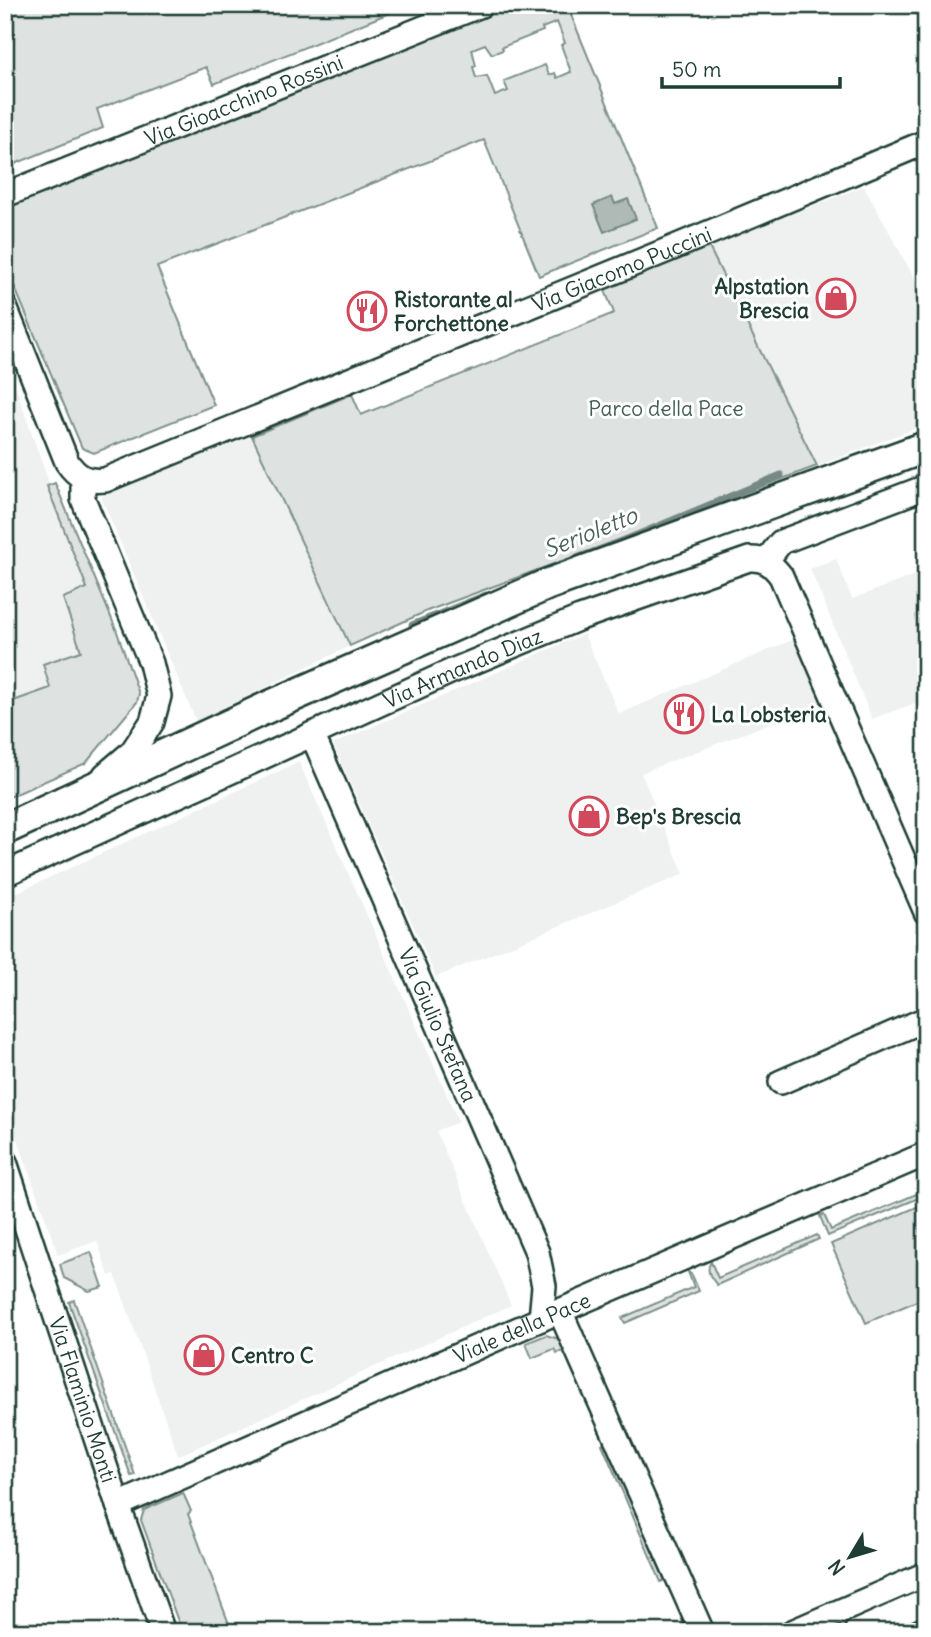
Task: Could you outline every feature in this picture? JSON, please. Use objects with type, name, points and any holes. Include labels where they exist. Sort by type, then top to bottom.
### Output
[{"type":"main road","name":"Via Armando Diaz","points":[[5,829],[268,707],[546,585],[926,447]]},
{"type":"street","name":"Via Gioacchino Rossini","points":[[5,195],[481,5]]},
{"type":"street","name":"Via Giacomo Puccini","points":[[83,479],[104,480],[926,142]]},
{"type":"street","points":[[5,307],[67,462],[74,473],[83,479],[83,499],[151,663],[159,696],[152,722],[132,752],[85,792]]},
{"type":"street","points":[[923,899],[781,576],[774,566],[766,561],[782,542],[926,487]]},
{"type":"street","name":"Via Armando Diaz","points":[[5,874],[452,671],[580,618],[749,559],[766,561]]},
{"type":"street","name":"Via Giulio Stefana","points":[[312,734],[537,1252],[550,1315],[702,1632]]},
{"type":"street","points":[[781,1082],[926,1019]]},
{"type":"street","name":"Viale della Pace","points":[[118,1505],[550,1315],[926,1154]]},
{"type":"street","name":"Via Flaminio Monti","points":[[6,1163],[118,1505],[163,1632]]},
{"type":"street","points":[[792,1632],[926,1574]]},
{"type":"street","points":[[856,1632],[926,1601]]},
{"type":"shaded area","points":[[864,186],[926,299],[926,424],[817,466],[709,247]]},
{"type":"shaded area","points":[[612,197],[615,204],[628,199],[636,219],[604,232],[593,205]]},
{"type":"shaded area","points":[[5,357],[117,677],[5,711]]},
{"type":"shaded area","points":[[252,436],[350,646],[196,721],[101,497]]},
{"type":"shaded area","points":[[836,559],[852,599],[926,571],[926,699],[872,719],[810,569]]},
{"type":"shaded area","points":[[584,634],[619,714],[792,640],[799,644],[823,703],[641,773],[684,874],[436,977],[333,744]]},
{"type":"shaded area","points":[[299,762],[459,1122],[436,1131],[511,1305],[178,1456],[115,1274],[109,1276],[97,1241],[58,1255],[5,1103],[5,898]]},
{"type":"green space","points":[[5,5],[409,5],[214,84],[206,67],[97,109],[103,128],[5,168]]},
{"type":"green space","points":[[507,5],[567,5],[658,228],[539,276],[484,140],[157,267],[214,405],[94,453],[82,448],[5,264],[5,208]],"holes":[[[557,22],[565,43],[561,45],[571,72],[557,78],[555,73],[549,75],[545,65],[504,81],[508,91],[495,96],[487,76],[476,78],[472,49],[485,44],[492,54]]]},
{"type":"green space","name":"Parco della Pace","points":[[709,247],[817,466],[427,611],[350,646],[252,436],[352,394],[361,415],[614,313],[604,288]]},
{"type":"green space","points":[[55,483],[116,629],[139,694],[137,702],[86,763],[5,799],[5,704],[50,688],[43,664],[81,651],[63,598],[87,588],[47,486]]},
{"type":"green space","points":[[926,1190],[926,1195],[828,1236],[820,1216],[824,1215],[831,1230]]},
{"type":"green space","points":[[926,1203],[926,1297],[866,1323],[831,1244]]},
{"type":"green space","points":[[817,1235],[819,1239],[717,1285],[709,1274],[711,1262],[718,1278]]},
{"type":"green space","points":[[91,1252],[103,1287],[89,1291],[64,1278],[60,1264]]},
{"type":"green space","points":[[688,1272],[699,1291],[625,1323],[622,1318],[694,1287]]},
{"type":"green space","points":[[74,1300],[135,1475],[131,1476],[69,1302]]},
{"type":"green space","points":[[546,1335],[559,1339],[566,1350],[557,1353],[554,1349],[532,1358],[526,1343]]},
{"type":"green space","points":[[606,1442],[665,1580],[661,1582],[602,1444]]},
{"type":"green space","points":[[183,1493],[191,1511],[188,1514],[232,1632],[182,1632],[141,1520],[144,1510]]},
{"type":"waterway","name":"Serioletto","points":[[608,547],[781,475]]},
{"type":"waterway","name":"Serioletto","points":[[412,625],[486,595]]},
{"type":"place","name":"Alpstation Brescia","points":[[836,298]]},
{"type":"place","name":"Ristorante al Forchettone","points":[[367,311]]},
{"type":"place","name":"La Lobsteria","points":[[684,714]]},
{"type":"place","name":"Bep's Brescia","points":[[589,816]]},
{"type":"place","name":"Centro C","points":[[204,1355]]}]
